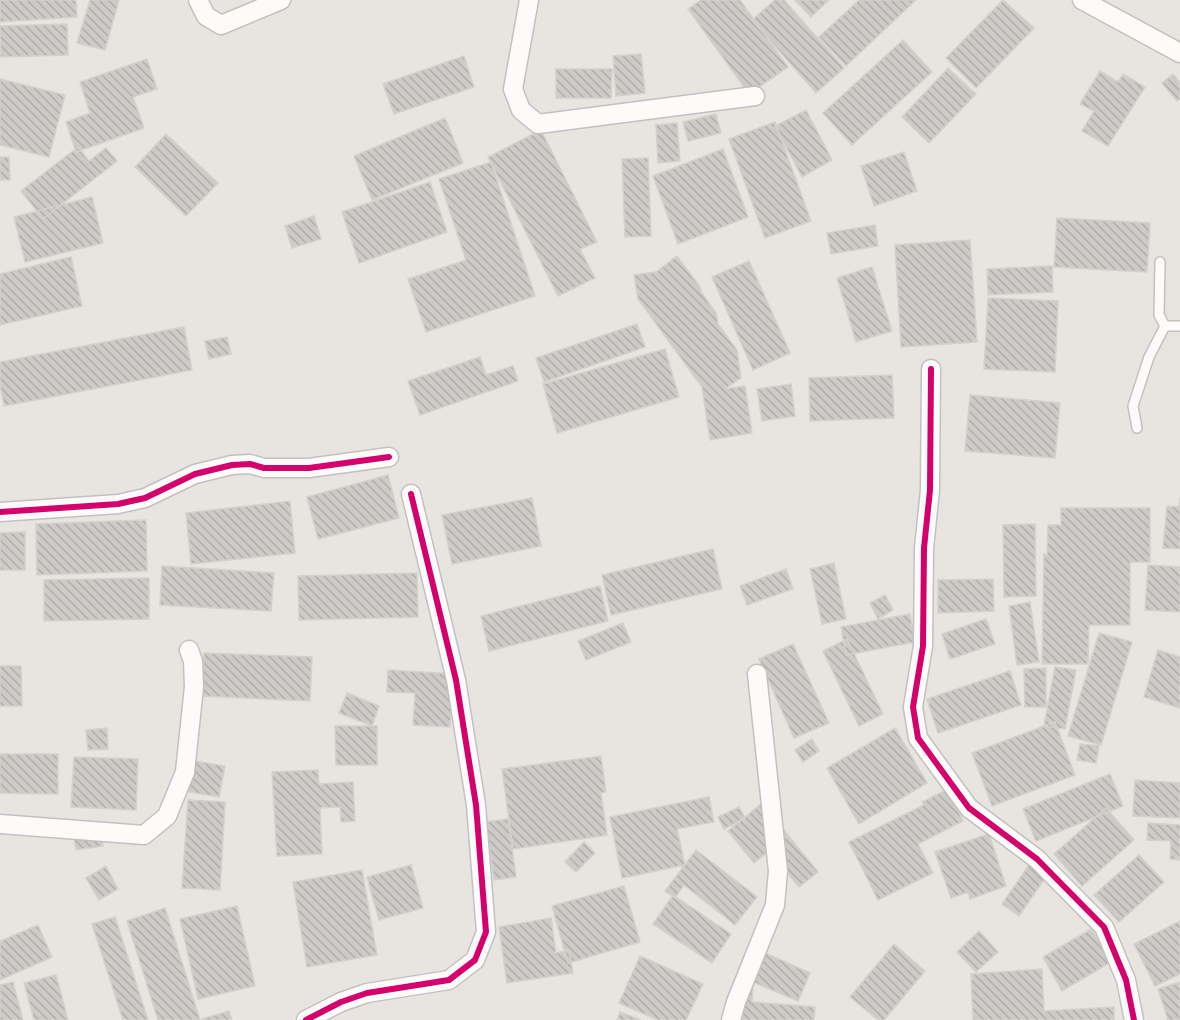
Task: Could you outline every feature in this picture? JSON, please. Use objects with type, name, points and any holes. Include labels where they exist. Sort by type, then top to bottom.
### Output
[{"type":"street","points":[[198,0],[206,16],[221,25],[281,0]]},
{"type":"street","points":[[529,0],[513,89],[522,110],[538,124],[755,96]]},
{"type":"street","points":[[1082,0],[1180,53]]},
{"type":"street","points":[[931,369],[930,490],[924,548],[923,646],[913,707],[918,738],[969,808],[1036,859],[1104,927],[1126,980],[1134,1020]]},
{"type":"street","points":[[0,512],[118,504],[145,498],[195,474],[232,465],[309,468],[389,457]]},
{"type":"street","points":[[306,1020],[341,1002],[367,993],[449,980],[475,960],[486,932],[476,805],[456,680],[411,494]]},
{"type":"street","points":[[0,824],[144,835],[167,816],[185,772],[194,687],[193,661],[189,650]]},
{"type":"street","points":[[731,1020],[775,905],[778,871],[757,674]]},
{"type":"lane","points":[[1160,262],[1159,315],[1165,326]]},
{"type":"lane","points":[[1165,326],[1180,326]]},
{"type":"lane","points":[[1137,428],[1132,406],[1149,357],[1165,326]]},
{"type":"building","points":[[0,0],[76,0],[77,17],[0,22]]},
{"type":"building","points":[[90,0],[119,0],[105,50],[77,43]]},
{"type":"building","points":[[701,0],[740,0],[788,67],[749,94],[688,9]]},
{"type":"building","points":[[775,0],[784,0],[844,68],[816,93],[752,20]]},
{"type":"building","points":[[795,0],[829,0],[811,17]]},
{"type":"building","points":[[859,0],[916,0],[846,66],[819,37]]},
{"type":"building","points":[[1003,0],[1034,28],[976,88],[946,58]]},
{"type":"building","points":[[67,24],[68,55],[1,57],[0,26]]},
{"type":"building","points":[[903,40],[932,72],[852,145],[823,113]]},
{"type":"building","points":[[641,54],[645,93],[616,96],[613,56]]},
{"type":"building","points":[[464,56],[474,87],[394,114],[383,84]]},
{"type":"building","points":[[147,59],[157,89],[133,97],[144,128],[76,152],[66,122],[90,113],[80,82]]},
{"type":"building","points":[[948,68],[976,94],[929,143],[902,117]]},
{"type":"building","points":[[556,69],[612,69],[611,98],[556,98]]},
{"type":"building","points":[[1100,71],[1118,82],[1123,74],[1145,87],[1108,146],[1082,131],[1094,111],[1080,104]]},
{"type":"building","points":[[1173,74],[1180,83],[1180,99],[1177,101],[1162,83]]},
{"type":"building","points":[[0,79],[65,95],[49,157],[0,145]]},
{"type":"building","points":[[806,110],[832,160],[802,177],[775,126]]},
{"type":"building","points":[[716,114],[721,133],[688,141],[683,122]]},
{"type":"building","points":[[445,118],[463,163],[372,200],[354,156]]},
{"type":"building","points":[[775,122],[811,221],[765,238],[729,139]]},
{"type":"building","points":[[677,123],[680,161],[658,163],[656,125]]},
{"type":"building","points":[[541,130],[597,242],[580,249],[595,278],[558,296],[488,157]]},
{"type":"building","points":[[166,134],[218,183],[186,216],[135,167]]},
{"type":"building","points":[[78,147],[89,161],[106,148],[117,161],[43,219],[21,191]]},
{"type":"building","points":[[723,149],[748,217],[678,244],[653,176]]},
{"type":"building","points":[[904,152],[917,191],[874,206],[861,166]]},
{"type":"building","points":[[0,157],[9,157],[10,180],[0,180]]},
{"type":"building","points":[[648,158],[651,236],[625,237],[622,159]]},
{"type":"building","points":[[491,162],[535,296],[426,332],[408,279],[466,260],[439,179]]},
{"type":"building","points":[[430,182],[447,232],[359,263],[342,212]]},
{"type":"building","points":[[92,197],[103,243],[25,262],[14,217]]},
{"type":"building","points":[[314,216],[321,239],[292,248],[285,226]]},
{"type":"building","points":[[1057,218],[1150,223],[1147,272],[1054,267]]},
{"type":"building","points":[[875,225],[878,246],[831,254],[827,233]]},
{"type":"building","points":[[970,240],[977,342],[901,347],[895,245]]},
{"type":"building","points":[[677,256],[700,287],[716,313],[718,324],[737,350],[741,378],[725,389],[745,386],[752,433],[710,440],[702,387],[638,299],[634,275],[656,272]]},
{"type":"building","points":[[71,257],[82,306],[0,325],[0,274]]},
{"type":"building","points":[[749,261],[790,353],[753,370],[712,277]]},
{"type":"building","points":[[1052,266],[1053,292],[988,295],[987,269]]},
{"type":"building","points":[[872,267],[892,331],[856,342],[837,278]]},
{"type":"building","points":[[988,298],[1058,301],[1055,372],[984,369]]},
{"type":"building","points":[[637,324],[645,347],[544,382],[536,358]]},
{"type":"building","points":[[184,327],[192,370],[4,406],[0,385],[0,362]]},
{"type":"building","points":[[227,337],[231,354],[209,359],[205,341]]},
{"type":"building","points":[[665,349],[679,397],[557,433],[543,384]]},
{"type":"building","points":[[480,357],[486,375],[513,366],[518,381],[420,415],[408,381]]},
{"type":"building","points":[[892,375],[894,418],[810,421],[809,378]]},
{"type":"building","points":[[791,384],[795,416],[762,421],[757,389]]},
{"type":"building","points":[[970,395],[1060,403],[1055,458],[965,451]]},
{"type":"building","points":[[388,475],[399,518],[318,539],[307,497]]},
{"type":"building","points":[[532,498],[541,546],[452,564],[442,515]]},
{"type":"building","points":[[1180,498],[1180,549],[1163,548],[1167,506],[1179,507]]},
{"type":"building","points":[[290,501],[295,553],[191,564],[186,513]]},
{"type":"building","points":[[1061,508],[1150,508],[1150,562],[1130,562],[1130,625],[1089,625],[1088,664],[1042,664],[1044,554],[1047,555],[1048,525],[1061,525]]},
{"type":"building","points":[[146,520],[147,571],[37,575],[36,524]]},
{"type":"building","points":[[1035,524],[1036,596],[1004,597],[1003,525]]},
{"type":"building","points":[[25,532],[25,570],[0,570],[0,533]]},
{"type":"building","points":[[713,549],[722,589],[611,615],[602,575]]},
{"type":"building","points":[[834,563],[846,619],[822,624],[810,569]]},
{"type":"building","points":[[1148,565],[1180,567],[1180,612],[1145,610]]},
{"type":"building","points":[[162,566],[274,573],[271,611],[160,605]]},
{"type":"building","points":[[786,569],[793,589],[747,605],[740,586]]},
{"type":"building","points":[[417,573],[418,617],[299,620],[298,576]]},
{"type":"building","points":[[149,578],[149,619],[44,621],[44,580]]},
{"type":"building","points":[[993,579],[994,611],[938,613],[938,580]]},
{"type":"building","points":[[600,586],[608,621],[489,651],[481,616]]},
{"type":"building","points":[[885,595],[893,610],[878,619],[870,603]]},
{"type":"building","points":[[1030,602],[1039,662],[1017,665],[1009,606]]},
{"type":"building","points":[[910,614],[915,642],[846,655],[841,627]]},
{"type":"building","points":[[986,619],[995,644],[950,659],[942,634]]},
{"type":"building","points":[[623,623],[631,642],[586,660],[578,641]]},
{"type":"building","points":[[1099,633],[1132,642],[1101,745],[1068,736]]},
{"type":"building","points":[[847,639],[883,714],[859,726],[823,651]]},
{"type":"building","points":[[793,644],[829,723],[794,738],[759,659]]},
{"type":"building","points":[[1158,650],[1180,657],[1180,708],[1144,697]]},
{"type":"building","points":[[204,653],[312,657],[310,701],[202,696]]},
{"type":"building","points":[[0,666],[21,666],[22,706],[0,706]]},
{"type":"building","points":[[1055,667],[1076,670],[1065,729],[1044,726]]},
{"type":"building","points":[[1046,668],[1046,707],[1025,707],[1024,669]]},
{"type":"building","points":[[388,670],[453,674],[450,727],[413,725],[415,693],[387,692]]},
{"type":"building","points":[[1010,671],[1021,705],[938,733],[927,699]]},
{"type":"building","points":[[347,693],[379,706],[372,726],[339,713]]},
{"type":"building","points":[[1055,722],[1075,775],[992,806],[972,753]]},
{"type":"building","points":[[335,726],[377,726],[377,765],[336,765]]},
{"type":"building","points":[[107,728],[108,749],[88,750],[86,730]]},
{"type":"building","points":[[895,728],[927,783],[859,824],[827,768]]},
{"type":"building","points":[[812,739],[819,751],[803,762],[795,750]]},
{"type":"building","points":[[1080,744],[1099,746],[1096,763],[1077,760]]},
{"type":"building","points":[[0,754],[58,754],[58,794],[0,793]]},
{"type":"building","points":[[601,756],[606,792],[601,793],[607,835],[513,849],[502,769]]},
{"type":"building","points":[[74,757],[138,759],[136,810],[71,807]]},
{"type":"building","points":[[188,760],[225,766],[219,797],[183,791]]},
{"type":"building","points":[[318,770],[319,784],[353,782],[355,821],[341,822],[340,807],[320,808],[322,854],[277,856],[272,772]]},
{"type":"building","points":[[1110,774],[1123,806],[1036,841],[1023,809]]},
{"type":"building","points":[[1135,780],[1180,783],[1180,818],[1133,816]]},
{"type":"building","points":[[948,789],[963,821],[918,844],[933,873],[878,900],[849,842],[924,805],[922,802]]},
{"type":"building","points":[[709,797],[714,822],[677,829],[685,865],[622,878],[610,817]]},
{"type":"building","points":[[188,800],[225,802],[220,890],[182,888]]},
{"type":"building","points":[[762,803],[818,872],[799,887],[769,851],[754,863],[728,831]]},
{"type":"building","points":[[739,807],[745,818],[724,829],[718,817]]},
{"type":"building","points":[[1106,808],[1134,840],[1082,886],[1054,854]]},
{"type":"building","points":[[508,819],[516,877],[494,880],[486,822]]},
{"type":"building","points":[[1148,823],[1180,825],[1180,860],[1170,859],[1171,841],[1147,840]]},
{"type":"building","points":[[101,828],[103,846],[76,850],[73,832]]},
{"type":"building","points":[[989,834],[1006,886],[970,899],[968,892],[951,898],[935,852]]},
{"type":"building","points":[[584,842],[595,853],[576,872],[565,862]]},
{"type":"building","points":[[696,850],[757,897],[735,925],[684,885],[675,898],[665,891]]},
{"type":"building","points":[[1139,855],[1164,882],[1119,922],[1094,895]]},
{"type":"building","points":[[1031,862],[1048,874],[1019,916],[1002,904]]},
{"type":"building","points":[[411,865],[423,908],[379,920],[367,877]]},
{"type":"building","points":[[106,866],[118,889],[99,900],[86,878]]},
{"type":"building","points":[[362,870],[377,955],[307,967],[293,882]]},
{"type":"building","points":[[624,886],[640,942],[568,963],[552,906]]},
{"type":"building","points":[[673,895],[731,934],[712,963],[653,924]]},
{"type":"building","points":[[237,906],[255,986],[198,999],[180,919]]},
{"type":"building","points":[[165,908],[200,1020],[158,1020],[127,921]]},
{"type":"building","points":[[115,917],[148,1020],[123,1020],[92,924]]},
{"type":"building","points":[[551,918],[556,953],[569,950],[573,973],[507,983],[499,927]]},
{"type":"building","points":[[1180,921],[1180,974],[1155,986],[1134,944]]},
{"type":"building","points":[[38,925],[52,957],[0,980],[0,941]]},
{"type":"building","points":[[1091,929],[1111,962],[1062,991],[1043,957]]},
{"type":"building","points":[[979,931],[998,952],[976,972],[957,952]]},
{"type":"building","points":[[894,944],[925,971],[884,1020],[878,1020],[850,997]]},
{"type":"building","points":[[761,951],[810,973],[798,1001],[748,980]]},
{"type":"building","points":[[640,956],[703,984],[686,1020],[658,1020],[619,1003]]},
{"type":"building","points":[[1042,969],[1044,1011],[1114,1007],[1114,1020],[973,1020],[971,974]]},
{"type":"building","points":[[56,975],[68,1020],[34,1020],[24,983]]},
{"type":"building","points":[[13,982],[23,1020],[0,1020],[0,985]]},
{"type":"building","points":[[1180,982],[1180,1020],[1168,1020],[1158,989]]},
{"type":"building","points":[[734,985],[753,987],[752,1002],[815,1007],[814,1020],[731,1020]]},
{"type":"building","points":[[229,1011],[232,1020],[202,1020],[202,1019]]},
{"type":"building","points":[[620,1012],[641,1020],[617,1020]]},
{"type":"cycle path","points":[[931,369],[930,490],[924,548],[923,646],[913,707],[918,738],[969,808],[1037,859],[1104,927],[1126,980],[1134,1020]]},
{"type":"cycle path","points":[[0,512],[118,504],[145,498],[195,474],[232,465],[309,468],[389,457]]},
{"type":"cycle path","points":[[306,1020],[341,1002],[367,993],[449,980],[475,960],[486,932],[476,805],[456,680],[411,494]]}]
